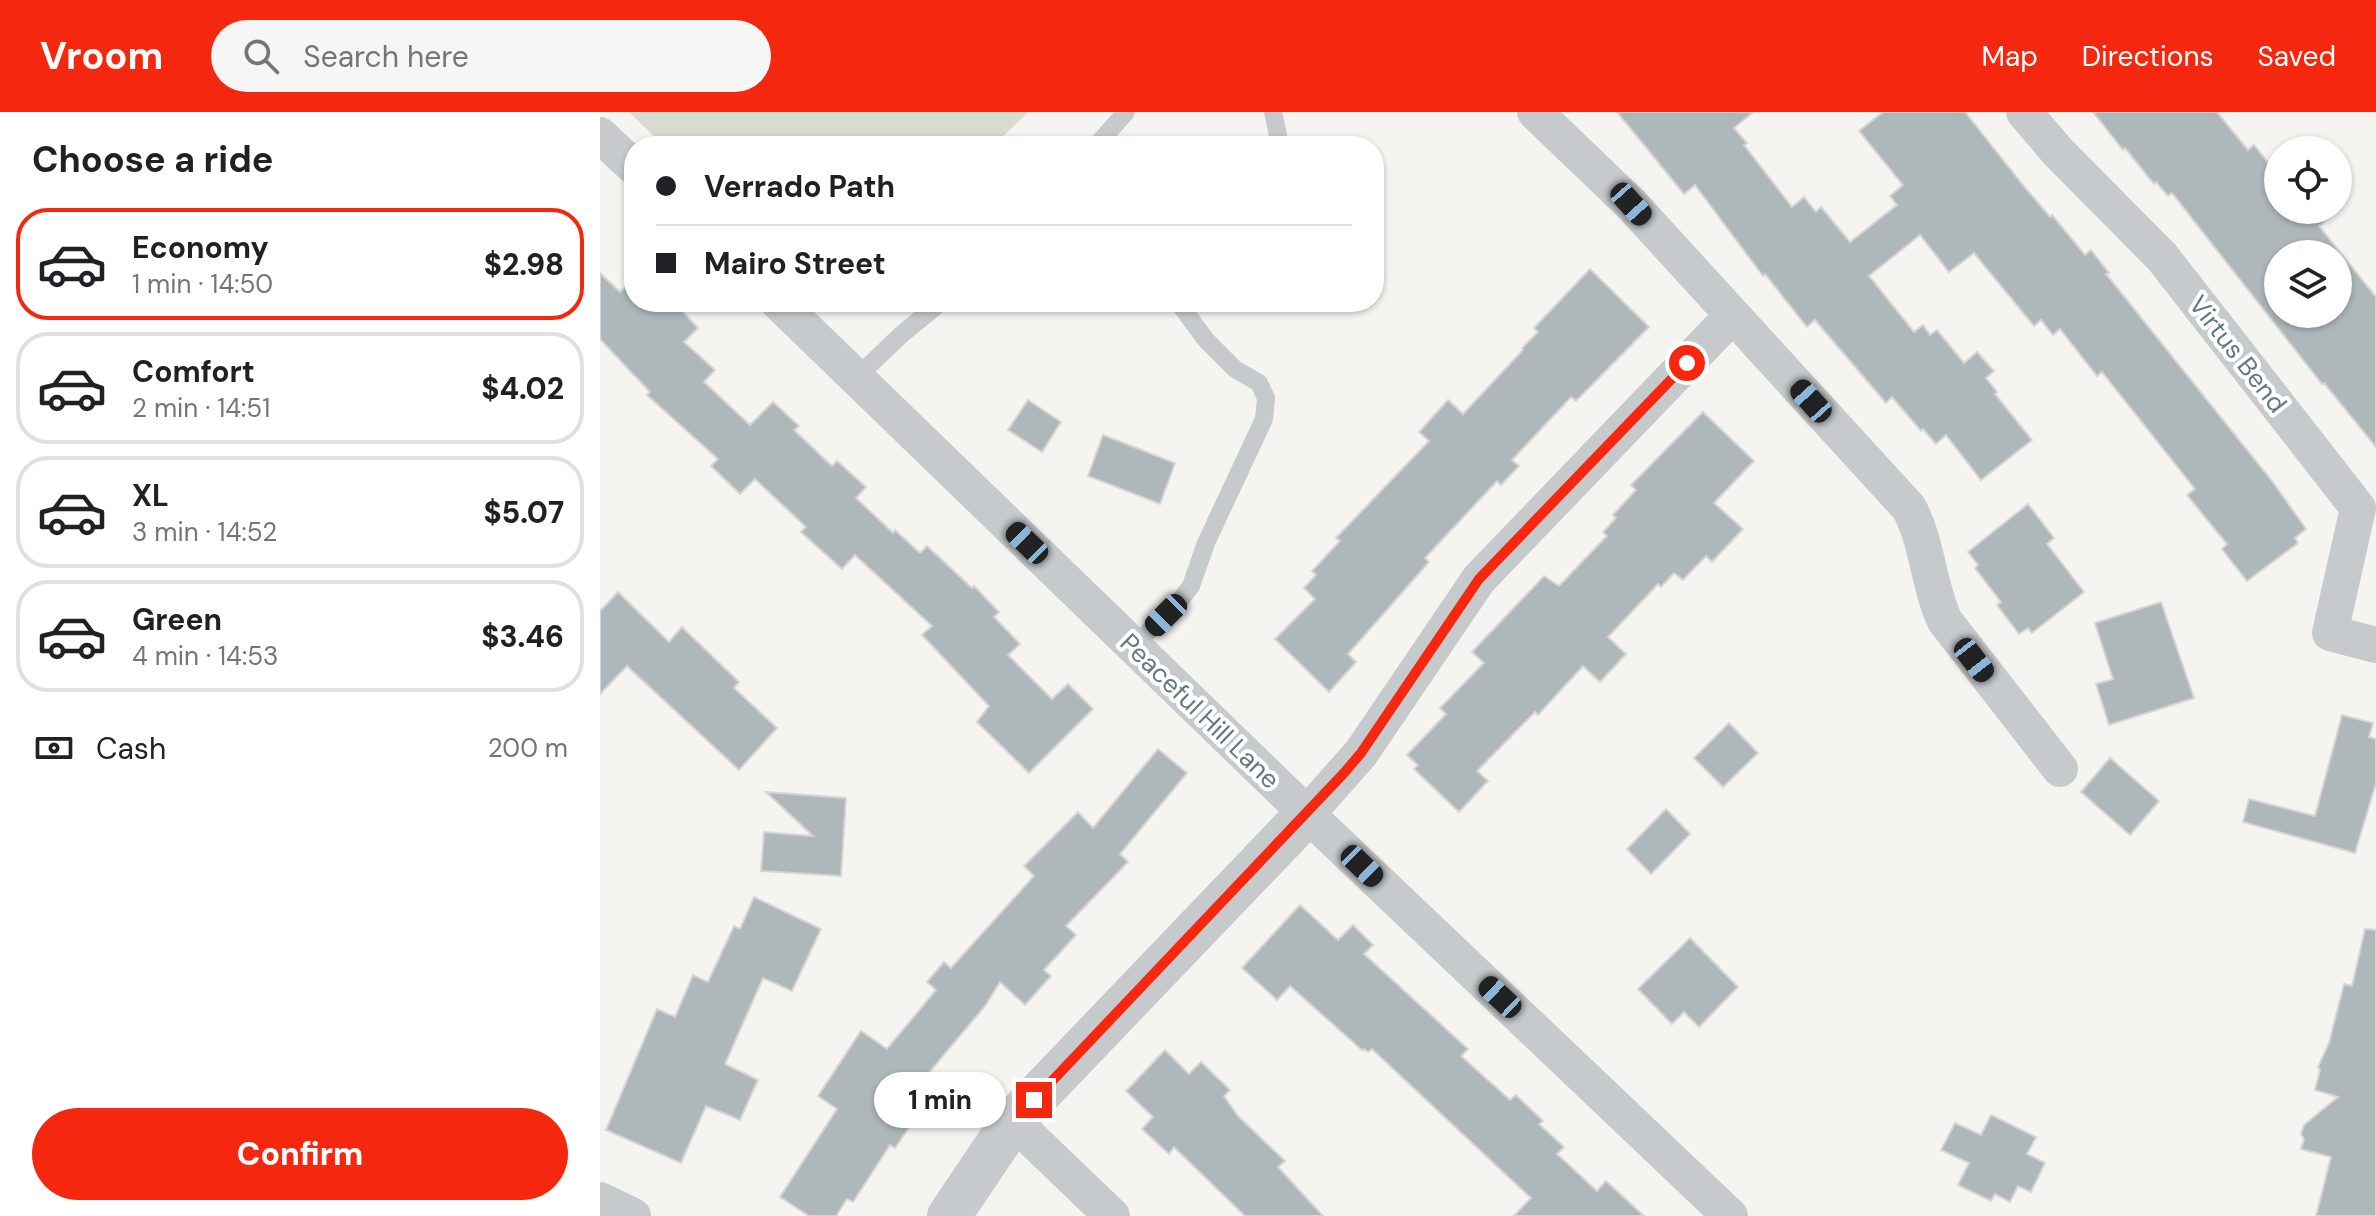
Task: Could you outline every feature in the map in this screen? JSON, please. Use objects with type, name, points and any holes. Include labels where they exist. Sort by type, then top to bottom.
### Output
[{"type":"street","points":[[1535,112],[1631,204],[1909,508],[1919,527],[1935,600],[1945,621],[2060,769]]},
{"type":"street","name":"Virtus Bend","points":[[2024,112],[2058,152],[2162,257],[2358,508],[2330,633],[2376,645]]},
{"type":"street","points":[[600,135],[624,158]]},
{"type":"street","name":"Peaceful Hill Lane","points":[[789,312],[1307,814],[1730,1216]]},
{"type":"street","points":[[949,1216],[1013,1121],[1307,814],[1361,753],[1479,579],[1732,316]]},
{"type":"street","points":[[1013,1121],[1112,1216]]},
{"type":"street","points":[[600,1200],[633,1216]]},
{"type":"lane","points":[[1105,136],[1126,112]]},
{"type":"lane","points":[[1273,112],[1278,136]]},
{"type":"lane","points":[[857,377],[929,312]]},
{"type":"lane","points":[[1134,646],[1191,586],[1206,543],[1264,419],[1266,398],[1259,383],[1235,369],[1186,312]]},
{"type":"shaded area","points":[[629,112],[1028,112],[1003,136],[654,136]]},
{"type":"building","points":[[1617,112],[1753,112],[1734,128],[1747,143],[1744,145],[1792,207],[1804,197],[1816,212],[1821,207],[1850,242],[1897,205],[1890,196],[1903,185],[1859,131],[1883,112],[1965,112],[2050,217],[2052,215],[2085,255],[2091,250],[2109,273],[2106,274],[2272,481],[2306,529],[2295,538],[2298,543],[2247,581],[2222,549],[2227,544],[2187,495],[2195,489],[2102,372],[2097,376],[2060,329],[2053,335],[2041,320],[2034,326],[1974,253],[1949,272],[1920,235],[1869,276],[1914,332],[1923,325],[1930,335],[1937,330],[1964,363],[1977,352],[1994,371],[1986,378],[1997,392],[1995,394],[2032,440],[1981,480],[1946,435],[1936,444],[1892,397],[1886,403],[1815,320],[1807,327],[1765,274],[1763,276],[1695,185],[1684,194]]},
{"type":"building","points":[[2093,112],[2217,112],[2248,150],[2254,145],[2264,158],[2264,224],[2322,224],[2319,226],[2330,240],[2264,240],[2264,310],[2172,193],[2168,196],[2156,182],[2154,184],[2125,148],[2123,150]]},
{"type":"building","points":[[2352,267],[2376,297],[2376,447],[2278,328],[2352,328]]},
{"type":"building","points":[[1590,269],[1649,327],[1576,401],[1571,397],[1512,460],[1519,466],[1501,485],[1497,481],[1425,558],[1429,562],[1348,654],[1356,662],[1329,692],[1275,639],[1315,599],[1304,588],[1316,575],[1312,571],[1340,541],[1336,538],[1429,441],[1419,432],[1448,400],[1463,414],[1538,332],[1534,328]]},
{"type":"building","points":[[600,273],[620,292],[624,288],[624,312],[683,312],[698,328],[684,342],[715,370],[704,382],[750,425],[773,402],[799,426],[794,430],[832,466],[837,461],[866,487],[856,498],[893,533],[895,530],[920,553],[927,546],[999,612],[994,617],[1020,644],[1008,655],[1052,699],[1068,684],[1093,709],[1029,773],[977,722],[989,706],[922,635],[932,626],[855,555],[842,569],[801,532],[806,527],[755,479],[740,494],[711,466],[718,459],[647,395],[650,392],[600,339]]},
{"type":"building","points":[[1028,400],[1061,422],[1042,452],[1008,430]]},
{"type":"building","points":[[1703,412],[1754,461],[1714,503],[1743,529],[1712,562],[1706,556],[1683,580],[1674,573],[1661,587],[1658,584],[1608,637],[1626,654],[1600,682],[1583,666],[1538,715],[1535,712],[1477,771],[1488,781],[1459,812],[1414,769],[1418,765],[1407,755],[1446,714],[1440,708],[1484,663],[1472,652],[1544,576],[1559,586],[1607,536],[1603,532],[1616,518],[1613,515],[1636,490],[1631,485]]},
{"type":"building","points":[[1103,435],[1175,463],[1160,504],[1088,476]]},
{"type":"building","points":[[2028,504],[2054,538],[2047,544],[2084,592],[2032,633],[2028,628],[2019,634],[1997,605],[2001,602],[1975,568],[1978,565],[1968,552]]},
{"type":"building","points":[[618,592],[669,642],[682,627],[739,682],[734,688],[777,728],[739,770],[627,666],[600,694],[600,611]]},
{"type":"building","points":[[2161,602],[2194,698],[2109,725],[2096,684],[2113,679],[2095,623]]},
{"type":"building","points":[[2342,715],[2373,723],[2369,737],[2376,739],[2376,783],[2355,853],[2243,822],[2249,799],[2315,816]]},
{"type":"building","points":[[1729,723],[1758,753],[1723,787],[1694,758]]},
{"type":"building","points":[[1158,749],[1187,773],[1120,854],[1128,862],[1066,926],[1076,935],[1044,970],[1051,976],[1025,1005],[1000,982],[904,1110],[916,1117],[895,1148],[890,1145],[853,1202],[847,1199],[836,1216],[809,1216],[780,1197],[837,1109],[818,1096],[861,1031],[887,1049],[936,990],[927,982],[944,962],[951,968],[1034,876],[1024,866],[1078,812],[1093,828]]},
{"type":"building","points":[[2110,758],[2159,801],[2130,835],[2081,792]]},
{"type":"building","points":[[766,792],[846,798],[841,876],[761,871],[764,832],[813,836]]},
{"type":"building","points":[[1666,809],[1690,834],[1651,874],[1627,849]]},
{"type":"building","points":[[754,897],[821,929],[792,991],[763,978],[725,1064],[758,1080],[740,1120],[706,1106],[681,1163],[606,1130],[657,1009],[675,1017],[693,975],[708,982],[734,926],[740,929]]},
{"type":"building","points":[[1300,905],[1338,940],[1353,925],[1373,945],[1364,954],[1468,1049],[1461,1056],[1510,1100],[1516,1095],[1543,1121],[1539,1124],[1564,1147],[1557,1154],[1597,1191],[1606,1181],[1644,1216],[1514,1216],[1531,1198],[1372,1049],[1363,1051],[1290,986],[1277,1000],[1242,968]]},
{"type":"building","points":[[2365,929],[2376,930],[2376,1216],[2316,1216],[2331,1157],[2301,1149],[2304,1139],[2301,1134],[2304,1125],[2338,1097],[2315,1090],[2318,1067],[2329,1043],[2344,984],[2352,986]]},
{"type":"building","points":[[1690,938],[1738,987],[1699,1027],[1684,1012],[1672,1024],[1638,989]]},
{"type":"building","points":[[1165,1050],[1189,1074],[1201,1062],[1230,1090],[1224,1096],[1238,1116],[1285,1161],[1278,1167],[1323,1216],[1245,1216],[1174,1147],[1169,1154],[1142,1129],[1153,1117],[1126,1091]]},
{"type":"building","points":[[1991,1115],[2036,1137],[2027,1154],[2045,1163],[2031,1192],[2018,1186],[2010,1202],[1995,1194],[1991,1201],[1958,1185],[1969,1163],[1941,1150],[1955,1123],[1981,1135]]},
{"type":"route","points":[[1034,1100],[1344,773],[1361,753],[1479,579],[1687,363]]}]
